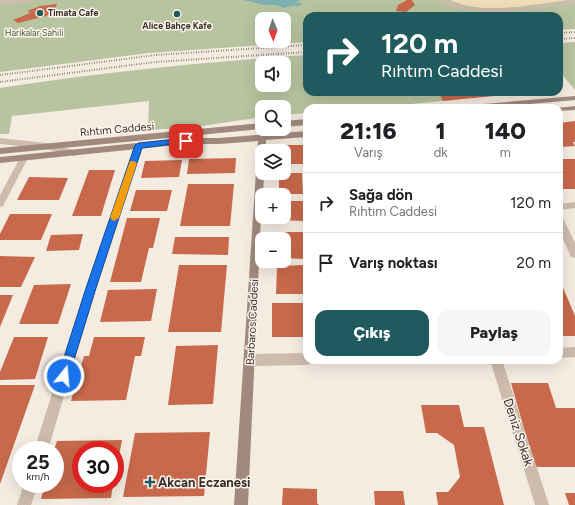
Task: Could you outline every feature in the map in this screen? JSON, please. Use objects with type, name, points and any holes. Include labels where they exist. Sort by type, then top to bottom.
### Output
[{"type":"main road","points":[[527,104],[575,98]]},
{"type":"main road","points":[[563,109],[575,108]]},
{"type":"main road","points":[[291,123],[303,122]]},
{"type":"main road","name":"Rıhtım Caddesi","points":[[0,151],[255,127]]},
{"type":"main road","name":"Rıhtım Caddesi","points":[[0,160],[186,141],[219,141],[303,134]]},
{"type":"main road","name":"Barbaros Caddesi","points":[[241,505],[262,138]]},
{"type":"street","points":[[0,2],[31,0]]},
{"type":"street","points":[[442,0],[463,7],[485,9],[525,7],[575,1]]},
{"type":"street","name":"Rıhtım Caddesi","points":[[0,141],[46,146],[75,152]]},
{"type":"street","points":[[44,441],[91,288],[139,145]]},
{"type":"street","points":[[0,204],[24,158]]},
{"type":"street","points":[[563,206],[575,205]]},
{"type":"street","points":[[563,228],[575,254]]},
{"type":"street","points":[[563,353],[575,352]]},
{"type":"street","points":[[249,360],[303,360]]},
{"type":"street","name":"Deniz Sokak","points":[[497,364],[542,505]]},
{"type":"street","points":[[24,505],[28,493]]},
{"type":"green space","name":"Harikalar Sahili","points":[[0,0],[575,0],[575,29],[563,30],[563,12],[303,12],[303,42],[291,43],[291,12],[255,12],[255,46],[149,53],[0,72]]},
{"type":"green space","points":[[575,42],[575,90],[563,76],[563,43]]},
{"type":"green space","points":[[303,55],[303,96],[440,96],[443,101],[411,104],[303,104],[303,113],[291,114],[291,100],[255,100],[255,118],[195,127],[148,130],[149,101],[12,116],[9,134],[0,134],[0,88],[115,72],[255,59],[255,92],[291,92],[291,56]]},
{"type":"sand","points":[[450,0],[570,0],[509,8],[493,8],[463,5]]},
{"type":"water","points":[[243,0],[301,0],[296,2],[302,3],[300,6],[284,8],[276,5],[264,5]]},
{"type":"building","points":[[407,0],[412,0],[415,5],[406,12],[396,11],[398,5]]},
{"type":"building","name":"Timata Cafe","points":[[57,4],[54,12],[46,16],[18,23],[13,20],[28,14],[30,12],[27,11],[40,6]]},
{"type":"building","points":[[440,96],[495,96],[443,101]]},
{"type":"building","points":[[575,121],[575,142],[573,142],[575,146],[563,147],[563,122]]},
{"type":"building","points":[[291,145],[303,145],[303,164],[291,164]]},
{"type":"building","points":[[236,158],[235,173],[187,174],[189,159]]},
{"type":"building","points":[[563,159],[575,159],[575,189],[563,189]]},
{"type":"building","points":[[182,160],[179,177],[141,178],[145,161]]},
{"type":"building","points":[[89,170],[115,170],[101,216],[72,216]]},
{"type":"building","points":[[291,173],[302,173],[303,194],[291,194],[291,188],[279,188],[279,180],[291,180]]},
{"type":"building","points":[[29,177],[68,178],[59,200],[17,200]]},
{"type":"building","points":[[188,184],[234,184],[230,226],[180,226]]},
{"type":"building","points":[[136,190],[172,190],[167,211],[130,211]]},
{"type":"building","points":[[291,201],[303,201],[303,221],[291,221]]},
{"type":"building","points":[[10,214],[52,214],[41,240],[0,240],[0,234]]},
{"type":"building","points":[[127,218],[160,218],[153,248],[149,248],[141,282],[110,282]]},
{"type":"building","points":[[291,232],[303,232],[303,259],[291,258]]},
{"type":"building","points":[[83,234],[79,250],[46,251],[51,235]]},
{"type":"building","points":[[175,237],[229,237],[228,255],[172,254]]},
{"type":"building","points":[[0,256],[35,257],[21,287],[0,287]]},
{"type":"building","points":[[179,265],[227,265],[221,332],[168,332]]},
{"type":"building","points":[[291,265],[303,265],[303,294],[276,294],[277,268],[291,268]]},
{"type":"building","points":[[71,284],[58,324],[19,324],[34,285]]},
{"type":"building","points":[[563,288],[575,316],[575,336],[563,336]]},
{"type":"building","points":[[157,289],[151,321],[100,322],[108,290]]},
{"type":"building","points":[[0,295],[13,295],[0,327]]},
{"type":"building","points":[[272,303],[303,303],[303,337],[272,337]]},
{"type":"building","points":[[14,337],[48,337],[35,379],[0,380],[0,372]]},
{"type":"building","points":[[94,337],[145,337],[141,356],[135,356],[126,400],[71,401],[84,356],[89,356]]},
{"type":"building","points":[[218,345],[213,404],[168,405],[176,346]]},
{"type":"building","points":[[511,383],[548,383],[556,408],[575,408],[575,467],[535,467]]},
{"type":"building","points":[[0,385],[35,385],[15,441],[12,441],[12,450],[0,484]]},
{"type":"building","points":[[421,405],[459,405],[464,427],[484,427],[504,505],[438,505],[436,492],[448,492],[460,477],[454,445],[437,433],[426,433]]},
{"type":"building","points":[[210,432],[204,496],[123,497],[135,433]]},
{"type":"building","points":[[122,440],[72,441],[72,493],[112,493],[111,498],[41,499],[43,493],[64,493],[64,441],[57,441]]},
{"type":"building","points":[[283,488],[317,489],[317,503],[319,505],[282,505]]},
{"type":"building","points":[[374,491],[403,491],[405,505],[375,505]]},
{"type":"building","points":[[565,493],[575,493],[575,505],[569,505]]},
{"type":"railway","points":[[563,33],[575,32]]},
{"type":"railway","points":[[563,39],[575,38]]},
{"type":"railway","points":[[0,75],[156,55],[303,45]]},
{"type":"railway","points":[[0,82],[155,62],[303,52]]},
{"type":"slow traffic","points":[[114,218],[133,163]]},
{"type":"place","name":"Timata Cafe","points":[[40,13]]},
{"type":"place","name":"Alice Bahçe Kafe","points":[[177,14]]},
{"type":"place","name":"Akcan Eczanesi","points":[[150,482]]},
{"type":"route","points":[[64,376],[91,288],[139,145],[186,141]]}]
